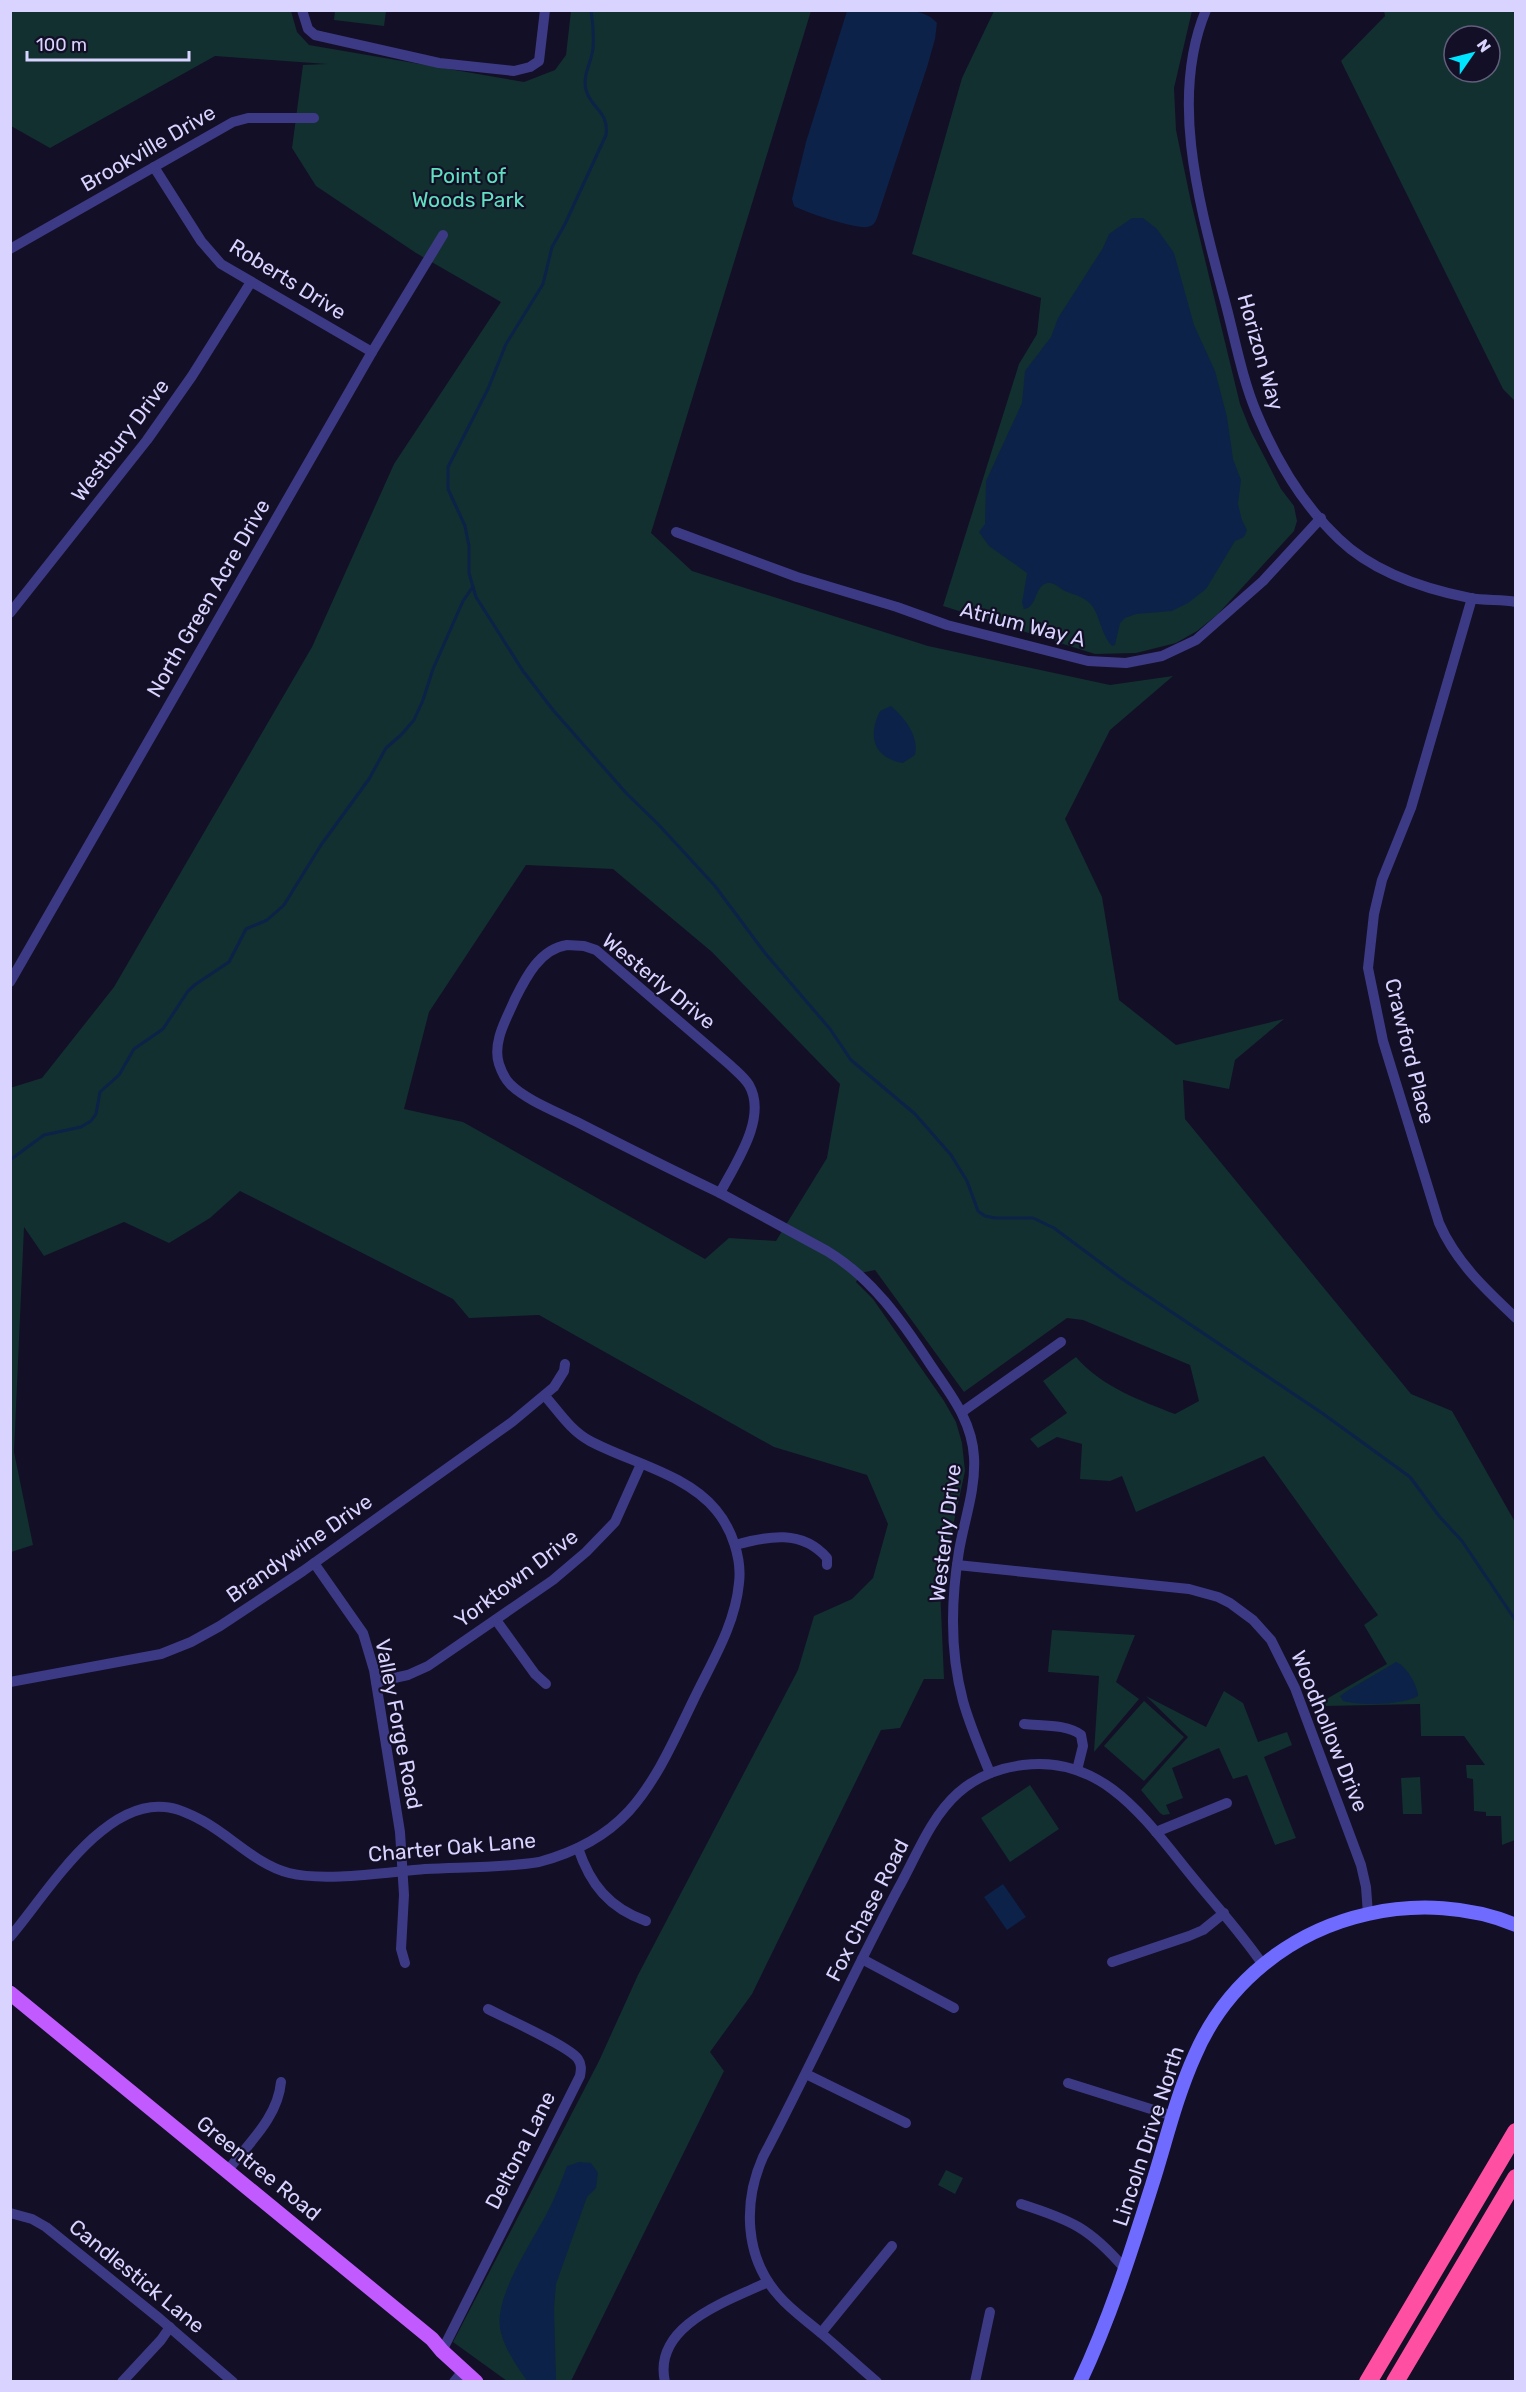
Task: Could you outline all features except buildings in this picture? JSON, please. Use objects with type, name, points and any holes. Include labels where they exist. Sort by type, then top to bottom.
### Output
[{"type":"highway","points":[[1368,2382],[1515,2132]]},
{"type":"highway","points":[[1395,2382],[1515,2178]]},
{"type":"main road","name":"Greentree Road","points":[[10,1993],[432,2339],[459,2376],[476,2382]]},
{"type":"street","points":[[302,10],[309,29],[315,35],[439,63],[514,71],[530,67],[539,61],[545,10]]},
{"type":"street","name":"Horizon Way","points":[[1206,10],[1197,38],[1189,77],[1190,142],[1221,283],[1256,413],[1288,474],[1339,539],[1391,572],[1428,587],[1472,598],[1515,602]]},
{"type":"street","name":"Brookville Drive","points":[[10,249],[233,122],[248,118],[315,118]]},
{"type":"street","name":"Roberts Drive","points":[[154,167],[201,241],[221,264],[372,352]]},
{"type":"street","name":"North Green Acre Drive","points":[[10,982],[372,352],[443,235]]},
{"type":"street","name":"Westbury Drive","points":[[10,614],[147,440],[192,376],[251,282]]},
{"type":"street","name":"Atrium Way A","points":[[676,532],[805,580],[897,607],[947,625],[1088,661],[1126,663],[1162,656],[1196,640],[1263,581],[1321,518]]},
{"type":"street","name":"Crawford Place","points":[[1472,598],[1411,808],[1382,880],[1374,914],[1368,968],[1383,1041],[1426,1189],[1446,1240],[1466,1268],[1515,1318]]},
{"type":"street","name":"Westerly Drive","points":[[720,1193],[754,1120],[755,1102],[749,1086],[730,1065],[596,950],[584,946],[567,945],[546,954],[533,968],[521,987],[498,1042],[499,1064],[509,1083],[526,1095],[614,1142],[720,1193],[844,1261],[885,1301],[951,1392],[962,1412],[973,1441],[975,1460],[974,1478],[957,1565],[953,1627],[959,1683],[969,1721],[990,1773]]},
{"type":"street","points":[[962,1412],[1061,1342]]},
{"type":"street","name":"Brandywine Drive","points":[[10,1682],[176,1649],[234,1618],[494,1436],[546,1396],[560,1379],[565,1364]]},
{"type":"street","name":"Charter Oak Lane","points":[[10,1937],[96,1835],[121,1817],[149,1808],[164,1807],[189,1814],[214,1827],[273,1867],[298,1875],[525,1864],[554,1858],[578,1848],[609,1828],[630,1809],[649,1785],[687,1716],[721,1645],[735,1607],[740,1581],[735,1545],[717,1511],[695,1491],[580,1435],[568,1424],[546,1396]]},
{"type":"street","name":"Yorktown Drive","points":[[376,1682],[408,1675],[428,1666],[565,1571],[615,1522],[641,1464]]},
{"type":"street","points":[[735,1545],[772,1537],[791,1538],[816,1547],[827,1558],[827,1565]]},
{"type":"street","name":"Valley Forge Road","points":[[314,1563],[363,1633],[376,1682],[395,1796],[404,1871],[401,1949],[405,1963]]},
{"type":"street","name":"Woodhollow Drive","points":[[957,1565],[1189,1589],[1218,1597],[1253,1620],[1271,1640],[1295,1688],[1361,1865],[1366,1887],[1368,1914]]},
{"type":"street","points":[[496,1620],[530,1667],[546,1684]]},
{"type":"street","points":[[1024,1724],[1061,1728],[1076,1731],[1081,1735],[1083,1746],[1077,1770]]},
{"type":"street","name":"Fox Chase Road","points":[[877,2382],[779,2296],[768,2282],[751,2240],[752,2189],[763,2157],[862,1959],[936,1820],[957,1794],[990,1773],[1028,1764],[1062,1766],[1095,1777],[1117,1792],[1156,1832],[1248,1942],[1263,1965]]},
{"type":"street","points":[[1156,1832],[1227,1803]]},
{"type":"street","points":[[578,1848],[585,1868],[596,1887],[632,1916],[646,1921]]},
{"type":"street","name":"Lincoln Drive North","points":[[1080,2382],[1125,2269],[1185,2078],[1207,2030],[1236,1990],[1263,1965],[1292,1944],[1317,1930],[1368,1914],[1401,1909],[1446,1909],[1488,1916],[1515,1925]]},
{"type":"street","points":[[1112,1962],[1190,1936],[1203,1930],[1224,1913]]},
{"type":"street","points":[[862,1959],[954,2008]]},
{"type":"street","name":"Deltona Lane","points":[[442,2351],[582,2068],[579,2060],[566,2049],[488,2009]]},
{"type":"street","points":[[806,2074],[906,2123]]},
{"type":"street","points":[[228,2170],[272,2114],[281,2082]]},
{"type":"street","points":[[1068,2084],[1173,2116]]},
{"type":"street","points":[[1021,2204],[1062,2217],[1080,2226],[1106,2246],[1125,2269]]},
{"type":"street","name":"Candlestick Lane","points":[[10,2213],[32,2219],[45,2227],[170,2327],[233,2382]]},
{"type":"street","points":[[821,2333],[892,2247]]},
{"type":"street","points":[[665,2382],[662,2371],[666,2350],[678,2332],[709,2311],[768,2282]]},
{"type":"street","points":[[975,2382],[990,2312]]},
{"type":"street","points":[[122,2382],[170,2327]]},
{"type":"green space","name":"Point of Woods Park","points":[[11,11],[291,11],[297,32],[309,45],[524,82],[555,70],[566,55],[571,11],[811,11],[651,533],[692,571],[928,646],[1110,685],[1173,676],[1110,730],[1065,819],[1102,897],[1119,1000],[1176,1045],[1284,1019],[1235,1060],[1229,1089],[1183,1080],[1185,1119],[1411,1394],[1452,1411],[1515,1522],[1515,1840],[1502,1845],[1501,1816],[1486,1816],[1486,1812],[1474,1811],[1473,1779],[1467,1778],[1466,1765],[1485,1765],[1464,1736],[1421,1736],[1420,1704],[1325,1706],[1323,1701],[1387,1664],[1364,1625],[1378,1615],[1264,1456],[1136,1512],[1122,1476],[1110,1481],[1080,1479],[1082,1444],[1057,1437],[1038,1448],[1030,1439],[1067,1413],[1043,1381],[1076,1357],[1109,1385],[1175,1414],[1199,1401],[1190,1365],[1083,1320],[1067,1318],[964,1392],[875,1270],[861,1273],[856,1282],[873,1299],[944,1401],[956,1422],[962,1443],[965,1471],[940,1586],[944,1679],[924,1679],[900,1728],[881,1730],[752,1994],[710,2052],[724,2071],[571,2381],[507,2381],[453,2342],[599,2061],[638,1975],[798,1670],[814,1616],[852,1599],[873,1578],[888,1524],[867,1475],[774,1447],[539,1315],[469,1318],[453,1299],[240,1191],[210,1218],[169,1243],[124,1222],[44,1256],[24,1227],[14,1452],[33,1545],[11,1552],[10,1088],[42,1078],[114,987],[312,647],[394,464],[501,302],[416,253],[316,186],[292,148],[303,65],[327,64],[215,56],[50,148],[11,126]],"holes":[[[526,865],[613,869],[712,952],[840,1084],[827,1158],[776,1241],[729,1238],[705,1259],[463,1122],[404,1109],[429,1012]]]},
{"type":"green space","points":[[335,11],[386,11],[384,26],[334,20]]},
{"type":"green space","points":[[994,11],[1192,11],[1174,88],[1176,130],[1240,404],[1250,429],[1281,489],[1294,506],[1297,521],[1294,531],[1218,614],[1197,631],[1176,643],[1136,653],[1095,654],[943,606],[1019,364],[1037,334],[1041,298],[912,254],[962,78]]},
{"type":"green space","points":[[1384,11],[1515,11],[1515,401],[1503,389],[1341,61],[1385,16]]},
{"type":"green space","points":[[1052,1630],[1135,1635],[1116,1682],[1139,1699],[1094,1752],[1099,1676],[1048,1672]]},
{"type":"green space","points":[[1224,1691],[1243,1703],[1258,1742],[1287,1732],[1292,1745],[1264,1757],[1296,1838],[1275,1845],[1247,1775],[1233,1779],[1219,1748],[1172,1768],[1183,1798],[1166,1805],[1170,1814],[1160,1813],[1141,1790],[1188,1737],[1146,1696],[1206,1727]]},
{"type":"green space","points":[[1144,1701],[1184,1737],[1144,1781],[1104,1746]]},
{"type":"green space","points":[[1420,1777],[1422,1814],[1403,1814],[1401,1778]]},
{"type":"green space","points":[[1030,1785],[1059,1829],[1010,1862],[981,1818]]},
{"type":"green space","points":[[946,2170],[963,2178],[955,2194],[938,2185]]},
{"type":"water","points":[[908,10],[930,17],[937,23],[928,64],[877,218],[871,226],[867,227],[842,223],[808,212],[794,206],[792,199],[806,142],[847,11]]},
{"type":"water","points":[[1132,218],[1143,218],[1157,229],[1174,253],[1194,325],[1215,371],[1227,417],[1233,459],[1241,480],[1238,504],[1247,530],[1244,537],[1235,541],[1206,589],[1188,603],[1172,611],[1136,614],[1125,618],[1120,623],[1115,645],[1112,646],[1091,605],[1053,584],[1048,583],[1040,588],[1032,604],[1024,609],[1022,603],[1027,573],[989,546],[979,532],[985,524],[986,481],[1022,403],[1025,371],[1051,337],[1058,318],[1103,248],[1109,234]]},
{"type":"water","points":[[891,706],[906,722],[915,741],[915,755],[903,763],[885,756],[876,745],[874,738],[876,720],[880,711]]},
{"type":"water","points":[[1396,1662],[1404,1667],[1411,1676],[1418,1696],[1381,1704],[1343,1701],[1340,1696]]},
{"type":"water","points":[[1003,1884],[1026,1917],[1007,1930],[984,1897]]},
{"type":"water","points":[[579,2162],[591,2163],[598,2173],[596,2188],[587,2197],[556,2284],[554,2308],[556,2379],[555,2381],[527,2381],[504,2342],[500,2328],[503,2300],[516,2269],[553,2202],[567,2166]]},
{"type":"waterway","points":[[591,10],[593,48],[585,84],[589,97],[603,115],[606,135],[552,247],[543,284],[506,344],[488,389],[448,467],[448,489],[465,526],[469,546],[469,573],[476,597],[523,671],[553,710],[627,794],[715,886],[765,953],[830,1029],[851,1060],[915,1114],[951,1155],[967,1181],[978,1211],[985,1216],[995,1218],[1033,1218],[1054,1228],[1121,1278],[1322,1413],[1410,1477],[1439,1516],[1462,1541],[1516,1621]]},
{"type":"waterway","points":[[1513,10],[1516,13]]},
{"type":"waterway","points":[[10,1160],[44,1135],[81,1127],[91,1121],[96,1114],[100,1092],[119,1075],[134,1049],[163,1029],[188,991],[229,962],[246,929],[267,920],[284,905],[321,845],[369,779],[386,748],[414,720],[433,669],[463,601],[472,588]]}]
